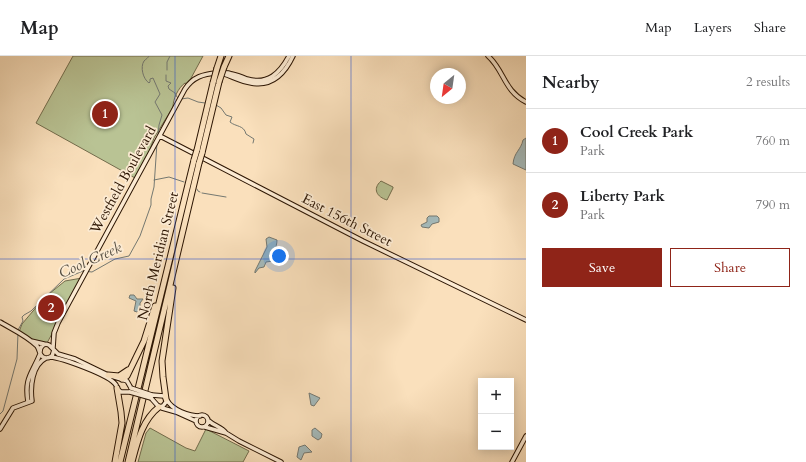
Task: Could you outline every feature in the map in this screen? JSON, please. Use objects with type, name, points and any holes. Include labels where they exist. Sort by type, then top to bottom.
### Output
[{"type":"highway","name":"North Meridian Street","points":[[128,462],[183,234],[199,151],[212,100],[213,83],[220,56]]},
{"type":"highway","name":"North Meridian Street","points":[[212,100],[220,82],[228,56]]},
{"type":"highway","name":"North Meridian Street","points":[[120,462],[172,248],[197,162]]},
{"type":"highway","points":[[167,399],[162,374],[162,356],[183,234]]},
{"type":"highway","points":[[122,379],[127,376],[145,338],[172,248]]},
{"type":"highway","points":[[108,375],[122,375],[132,367]]},
{"type":"highway","points":[[115,462],[122,419],[116,387]]},
{"type":"highway","points":[[132,462],[141,432],[153,412],[160,407]]},
{"type":"street","name":"Westfield Boulevard","points":[[46,344],[54,332],[186,88],[194,79],[203,75],[230,73],[253,80],[270,78],[280,70],[289,56]]},
{"type":"street","name":"Westfield Boulevard","points":[[212,74],[225,75],[251,84],[264,83],[282,74],[294,56]]},
{"type":"street","points":[[488,56],[495,64],[511,91],[526,102]]},
{"type":"street","name":"East 156th Street","points":[[159,137],[357,238],[526,320]]},
{"type":"street","points":[[0,322],[37,346],[40,353],[48,358],[70,362],[111,380],[121,392],[131,390],[151,397],[160,407],[196,421],[199,426],[226,434],[281,462]]},
{"type":"street","name":"Westfield Boulevard","points":[[53,349],[54,332]]},
{"type":"street","points":[[28,340],[46,344],[58,354],[75,359],[108,375],[122,379],[126,381],[131,390]]},
{"type":"street","points":[[30,401],[27,391],[27,382],[40,353],[41,347],[46,344]]},
{"type":"street","points":[[30,401],[34,372],[40,362],[53,354],[53,349]]},
{"type":"street","points":[[116,387],[117,382],[122,379]]},
{"type":"street","points":[[151,397],[162,395],[167,399],[172,407],[192,415],[206,416],[212,424],[224,430],[226,434]]},
{"type":"street","points":[[160,407],[165,405],[167,399]]},
{"type":"street","points":[[0,429],[13,408],[30,401]]},
{"type":"street","points":[[196,421],[200,416]]},
{"type":"street","points":[[205,427],[209,421]]},
{"type":"street","points":[[512,462],[526,436]]},
{"type":"green space","points":[[73,56],[203,56],[190,80],[187,84],[185,83],[182,85],[176,94],[173,107],[154,138],[148,155],[135,178],[36,123]]},
{"type":"green space","points":[[381,181],[393,187],[387,200],[378,195],[376,190]]},
{"type":"green space","points":[[82,278],[47,343],[45,344],[34,340],[19,332],[22,324],[44,298],[65,281]]},
{"type":"green space","points":[[150,428],[186,448],[195,451],[206,429],[249,451],[243,462],[138,462],[146,433]]},
{"type":"shaded area","points":[[526,138],[526,170],[513,164],[523,140]]},
{"type":"shaded area","points":[[429,216],[437,216],[439,218],[439,222],[432,224],[429,228],[422,227],[421,225],[427,222],[427,218]]},
{"type":"shaded area","points":[[269,237],[277,240],[273,261],[266,262],[264,267],[259,268],[255,273],[267,247],[266,239]]},
{"type":"shaded area","points":[[130,295],[134,295],[137,299],[143,299],[140,303],[140,309],[137,312],[134,311],[136,301],[129,298]]},
{"type":"shaded area","points":[[309,393],[320,398],[314,406],[311,405]]},
{"type":"shaded area","points":[[315,428],[322,434],[321,438],[318,440],[312,436],[312,430]]},
{"type":"shaded area","points":[[305,445],[312,452],[304,453],[301,460],[297,457],[299,447]]},
{"type":"waterway","name":"Cool Creek","points":[[149,56],[144,61],[142,70],[145,79],[149,83],[150,79],[153,78],[160,94],[155,102],[162,115],[158,136]]},
{"type":"waterway","points":[[167,70],[167,62],[170,56]]},
{"type":"waterway","points":[[166,75],[166,81],[171,83],[168,86],[169,89],[175,93],[178,98]]},
{"type":"waterway","points":[[181,99],[188,98],[205,103]]},
{"type":"waterway","points":[[216,105],[221,108],[226,115],[232,117],[230,122],[232,124],[244,129],[246,134],[254,139],[253,143]]},
{"type":"waterway","name":"Cool Creek","points":[[18,330],[23,321],[22,317],[31,311],[64,279],[83,271],[92,272],[115,259],[129,256],[140,236],[151,205],[154,187],[157,143]]},
{"type":"waterway","points":[[154,180],[169,177],[184,182]]},
{"type":"waterway","points":[[197,189],[200,192]]},
{"type":"waterway","points":[[202,193],[226,197]]},
{"type":"waterway","name":"Cool Creek","points":[[0,414],[3,411],[17,359],[18,333]]},
{"type":"place","name":"Cool Creek Park","points":[[105,114]]},
{"type":"place","name":"Liberty Park","points":[[51,308]]}]
